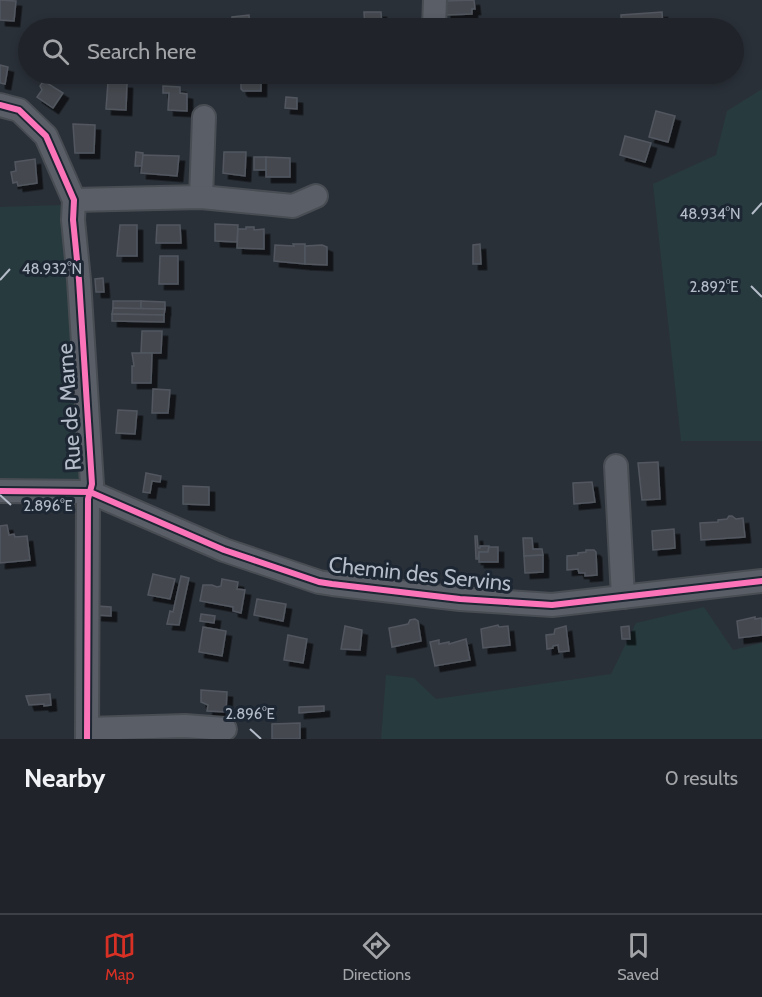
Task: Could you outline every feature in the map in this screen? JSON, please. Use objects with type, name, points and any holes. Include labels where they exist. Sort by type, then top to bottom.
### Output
[{"type":"street","points":[[434,18],[435,0]]},
{"type":"street","name":"Rue de Marne","points":[[0,105],[19,110],[46,136],[74,200],[73,220],[92,484],[90,492],[87,734]]},
{"type":"street","points":[[201,197],[204,117]]},
{"type":"street","points":[[74,200],[201,197],[293,206],[316,196]]},
{"type":"street","points":[[616,465],[623,597]]},
{"type":"street","points":[[0,491],[90,492]]},
{"type":"street","name":"Chemin des Servins","points":[[90,492],[224,550],[319,582],[460,599],[552,604],[762,581]]},
{"type":"street","points":[[87,734],[185,726],[225,729]]},
{"type":"green space","points":[[762,89],[762,441],[681,441],[653,184],[716,155],[727,111]]},
{"type":"green space","points":[[61,205],[84,473],[78,479],[0,481],[0,207]]},
{"type":"green space","points":[[704,607],[733,650],[762,643],[762,739],[381,739],[386,675],[414,678],[436,699],[611,674],[636,623]]},
{"type":"building","points":[[0,0],[16,1],[14,21],[0,20]]},
{"type":"building","points":[[474,0],[475,9],[472,9],[472,14],[446,15],[445,1]]},
{"type":"building","points":[[364,12],[381,12],[381,18],[364,18]]},
{"type":"building","points":[[662,12],[662,18],[621,18],[621,15]]},
{"type":"building","points":[[249,15],[249,18],[232,18]]},
{"type":"building","points":[[0,65],[8,67],[5,84],[0,83]]},
{"type":"building","points":[[49,84],[63,93],[53,108],[37,97],[42,90],[40,86]]},
{"type":"building","points":[[108,84],[127,84],[126,110],[106,109]]},
{"type":"building","points":[[241,84],[261,84],[261,91],[241,89]]},
{"type":"building","points":[[163,86],[180,87],[180,93],[187,94],[187,111],[168,110],[169,93],[163,93]]},
{"type":"building","points":[[286,97],[297,98],[297,109],[285,108]]},
{"type":"building","points":[[656,111],[675,116],[668,142],[649,137]]},
{"type":"building","points":[[73,124],[95,125],[94,153],[75,153]]},
{"type":"building","points":[[625,136],[651,143],[645,162],[620,155]]},
{"type":"building","points":[[136,152],[143,153],[142,166],[135,166]]},
{"type":"building","points":[[224,152],[246,152],[245,176],[223,173]]},
{"type":"building","points":[[143,155],[179,156],[177,176],[141,173]]},
{"type":"building","points":[[254,157],[266,157],[266,170],[254,170]]},
{"type":"building","points":[[266,157],[290,158],[290,177],[266,177]]},
{"type":"building","points":[[35,159],[37,183],[18,186],[17,182],[13,183],[11,172],[16,171],[15,162]]},
{"type":"building","points":[[215,224],[238,225],[237,242],[215,241]]},
{"type":"building","points":[[120,225],[137,225],[137,256],[117,256]]},
{"type":"building","points":[[157,225],[180,225],[181,243],[156,243]]},
{"type":"building","points":[[246,227],[254,227],[254,230],[264,229],[264,249],[237,248],[238,229],[246,229]]},
{"type":"building","points":[[293,244],[305,244],[305,264],[274,261],[275,245],[294,246]]},
{"type":"building","points":[[480,244],[481,264],[473,264],[473,245]]},
{"type":"building","points":[[305,246],[327,247],[327,265],[305,264]]},
{"type":"building","points":[[160,256],[178,256],[178,284],[159,284]]},
{"type":"building","points":[[103,278],[104,292],[96,292],[95,279]]},
{"type":"building","points":[[113,301],[141,301],[141,309],[113,308]]},
{"type":"building","points":[[141,301],[165,302],[165,309],[141,309]]},
{"type":"building","points":[[113,308],[165,309],[164,315],[112,314]]},
{"type":"building","points":[[112,314],[164,315],[164,322],[112,321]]},
{"type":"building","points":[[142,331],[162,331],[161,353],[141,353]]},
{"type":"building","points":[[132,353],[152,353],[151,383],[132,383],[132,366],[134,366]]},
{"type":"building","points":[[153,389],[170,390],[168,413],[152,413]]},
{"type":"building","points":[[118,410],[137,411],[135,434],[116,433]]},
{"type":"building","points":[[658,462],[660,499],[642,500],[638,463]]},
{"type":"building","points":[[146,473],[161,476],[160,482],[152,481],[150,493],[143,492]]},
{"type":"building","points":[[592,482],[595,502],[574,504],[573,483]]},
{"type":"building","points":[[183,486],[209,487],[209,505],[183,504]]},
{"type":"building","points":[[729,516],[736,519],[743,518],[745,537],[701,540],[700,523],[718,522]]},
{"type":"building","points":[[7,525],[9,535],[27,536],[30,560],[0,563],[0,526]]},
{"type":"building","points":[[674,529],[675,548],[653,550],[652,531]]},
{"type":"building","points":[[475,536],[477,536],[478,548],[489,546],[488,552],[479,552],[478,559],[476,559]]},
{"type":"building","points":[[523,538],[532,538],[533,549],[542,549],[543,555],[524,556]]},
{"type":"building","points":[[489,547],[498,547],[498,562],[479,562],[479,552],[488,552]]},
{"type":"building","points":[[586,550],[596,552],[597,575],[585,576],[585,573],[579,573],[578,569],[567,570],[567,556],[578,555]]},
{"type":"building","points":[[543,555],[543,572],[525,573],[524,556]]},
{"type":"building","points":[[153,574],[175,579],[170,599],[148,595]]},
{"type":"building","points":[[181,576],[189,578],[179,625],[167,624],[170,611],[173,612]]},
{"type":"building","points":[[222,579],[238,582],[237,589],[245,590],[241,613],[233,611],[233,607],[200,601],[203,585],[221,586]]},
{"type":"building","points":[[257,599],[286,604],[283,621],[254,615]]},
{"type":"building","points":[[97,606],[111,607],[111,616],[96,615]]},
{"type":"building","points":[[201,614],[215,616],[214,623],[200,621]]},
{"type":"building","points":[[755,617],[755,619],[761,618],[762,620],[762,635],[739,638],[737,621]]},
{"type":"building","points":[[410,620],[418,621],[421,641],[392,647],[389,628],[408,624]]},
{"type":"building","points":[[498,625],[499,627],[508,626],[510,645],[483,648],[481,629]]},
{"type":"building","points":[[345,626],[362,630],[360,650],[341,649]]},
{"type":"building","points":[[566,626],[569,651],[559,652],[558,645],[547,649],[546,635],[554,634],[555,629]]},
{"type":"building","points":[[629,626],[630,639],[622,639],[621,627]]},
{"type":"building","points":[[203,627],[226,631],[222,656],[199,652]]},
{"type":"building","points":[[288,635],[307,639],[303,663],[284,660]]},
{"type":"building","points":[[466,639],[470,660],[435,666],[430,642],[439,640],[439,644],[449,642],[449,644]]},
{"type":"building","points":[[201,690],[227,692],[226,712],[207,711],[208,705],[201,702]]},
{"type":"building","points":[[50,694],[51,705],[44,706],[44,704],[29,705],[26,696]]},
{"type":"building","points":[[324,706],[324,711],[299,713],[299,707]]},
{"type":"building","points":[[300,723],[300,739],[272,739],[272,724]]},
{"type":"cycle path","points":[[0,105],[19,110],[46,136],[74,200],[73,220],[92,484],[88,499],[87,739]]},
{"type":"cycle path","points":[[0,491],[90,492],[224,550],[319,582],[332,584],[460,599],[552,605],[762,581]]}]
